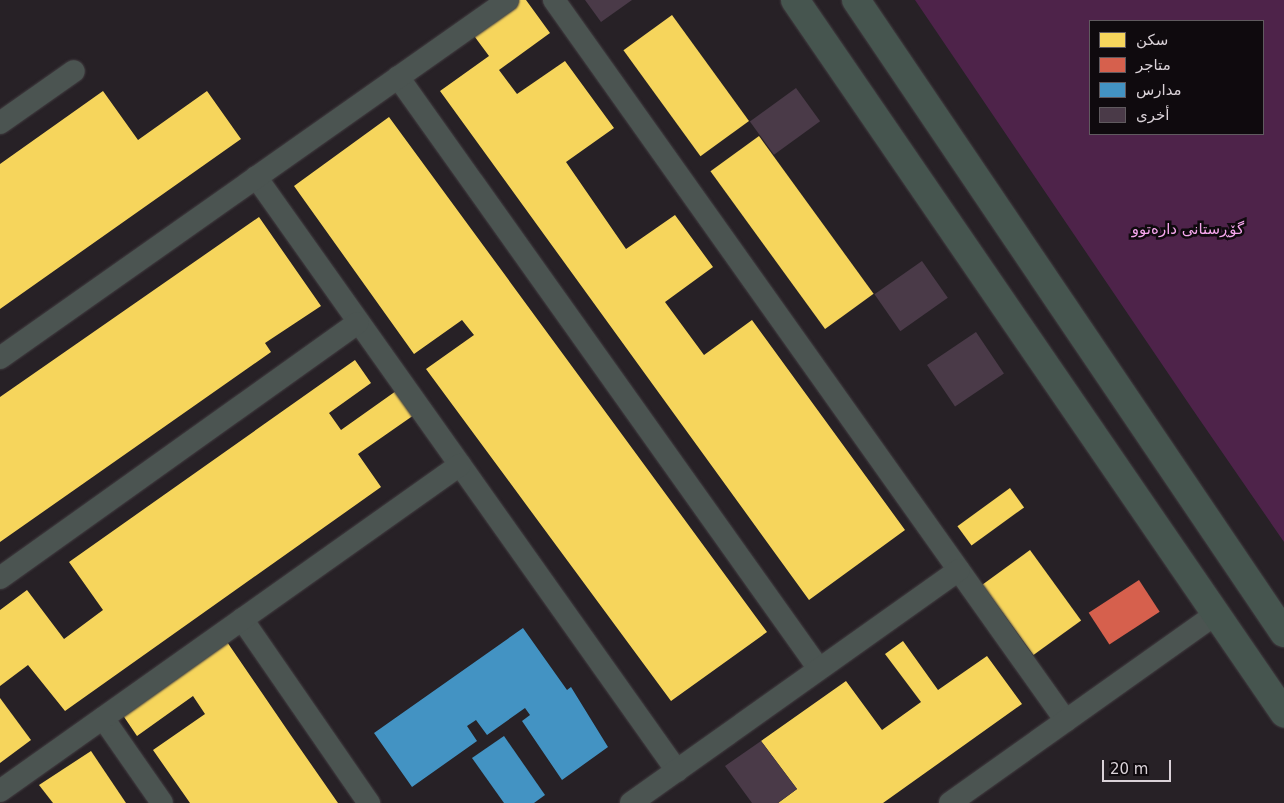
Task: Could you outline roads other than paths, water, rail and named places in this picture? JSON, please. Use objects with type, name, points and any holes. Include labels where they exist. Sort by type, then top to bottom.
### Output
[{"type":"main road","points":[[795,0],[1284,713]]},
{"type":"main road","points":[[856,0],[1284,633]]},
{"type":"street","points":[[0,358],[508,0]]},
{"type":"street","points":[[554,0],[1066,721]]},
{"type":"street","points":[[0,122],[74,70]]},
{"type":"street","points":[[398,77],[819,669]]},
{"type":"street","points":[[256,178],[357,323],[677,771]]},
{"type":"street","points":[[0,578],[357,323]]},
{"type":"street","points":[[0,791],[460,465]]},
{"type":"street","points":[[631,803],[959,570]]},
{"type":"street","points":[[950,803],[1216,614]]},
{"type":"street","points":[[242,619],[369,803]]},
{"type":"street","points":[[103,718],[162,803]]},
{"type":"park label","name":"گۆڕستانی دارەتوو","points":[[1188,230]]}]
